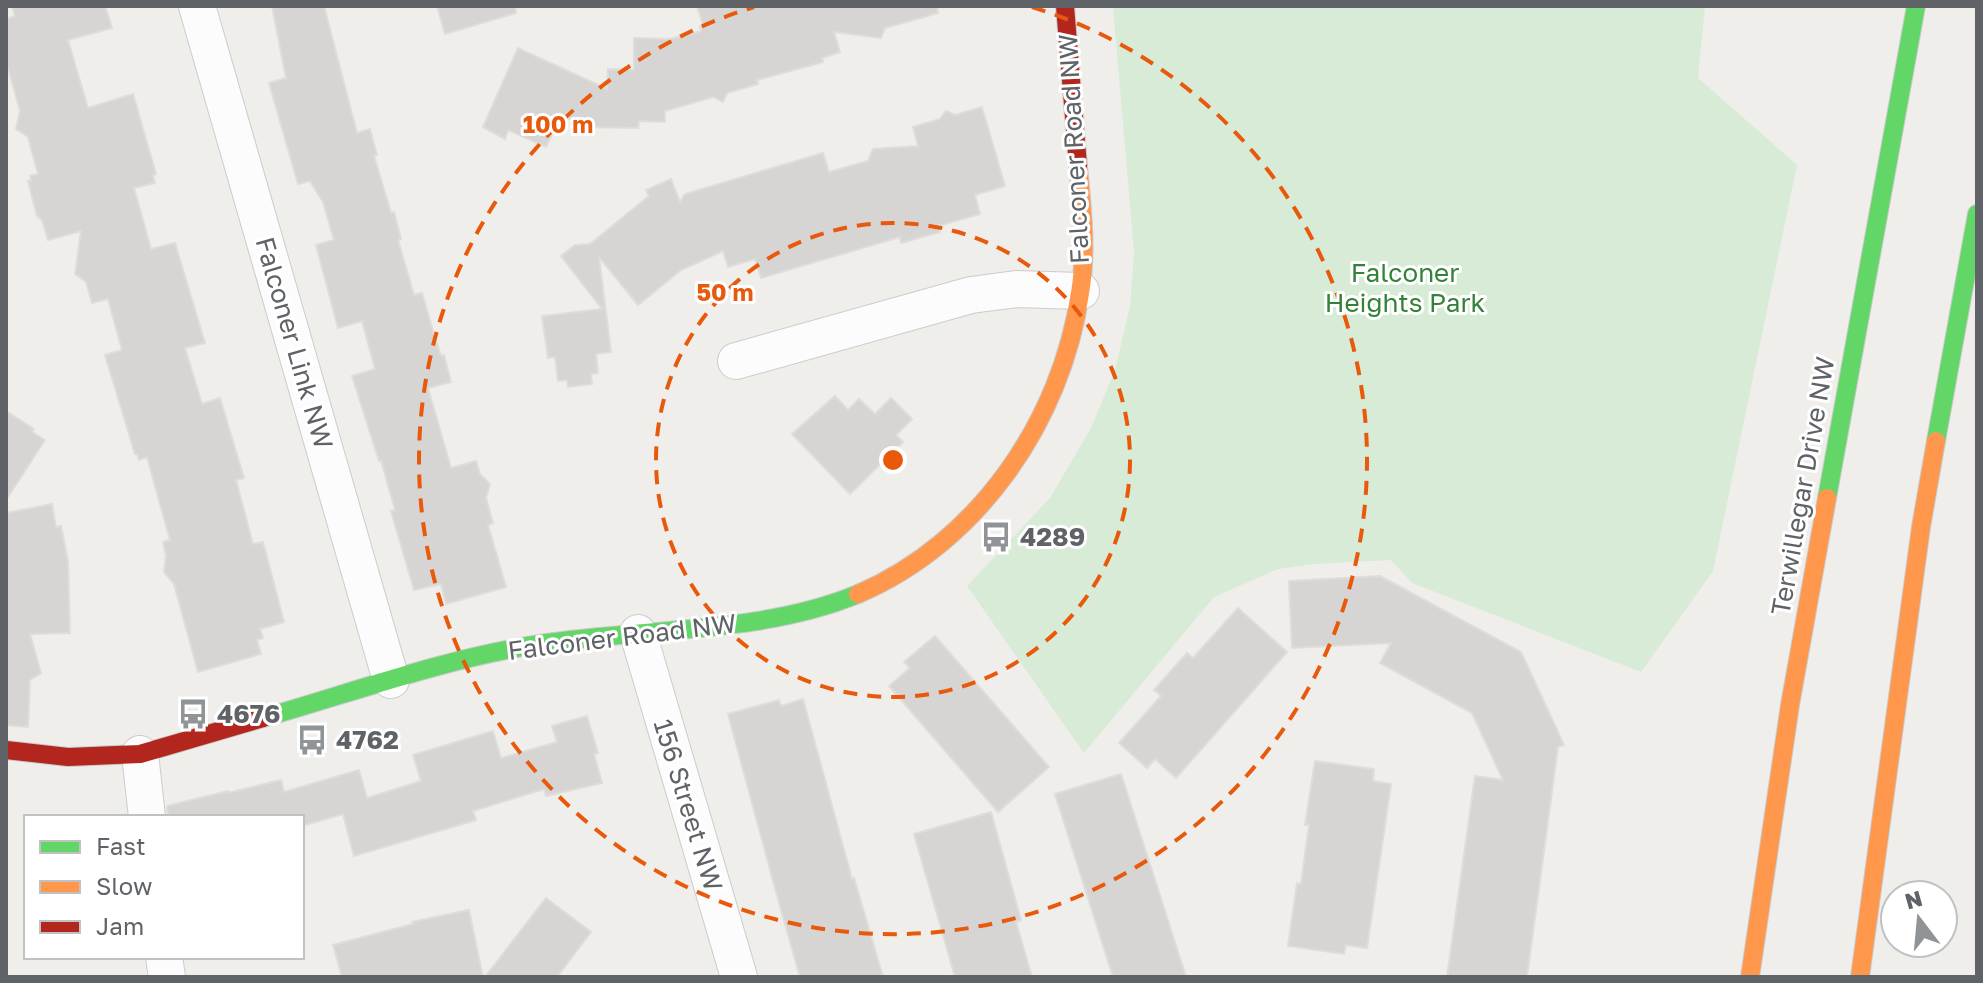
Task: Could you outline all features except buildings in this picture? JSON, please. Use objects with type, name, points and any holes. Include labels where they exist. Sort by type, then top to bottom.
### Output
[{"type":"main road","name":"Falconer Road NW","points":[[6,750],[68,757],[140,754],[494,652],[549,641],[756,621],[794,614],[867,590],[907,568],[953,531],[992,491],[1024,448],[1048,405],[1069,346],[1081,291],[1083,220],[1065,6]]},
{"type":"main road","name":"Terwillegar Drive NW","points":[[1750,977],[1790,705],[1916,6]]},
{"type":"main road","points":[[1860,977],[1921,527],[1977,214]]},
{"type":"street","name":"Falconer Link NW","points":[[197,6],[391,680]]},
{"type":"street","name":"Falconer Road NW","points":[[736,361],[971,295],[1016,289],[1081,291]]},
{"type":"street","name":"156 Street NW","points":[[638,633],[739,977]]},
{"type":"street","points":[[140,754],[147,815]]},
{"type":"green space","name":"Falconer Heights Park","points":[[1113,6],[1705,6],[1698,78],[1797,165],[1713,571],[1641,672],[1412,583],[1391,560],[1278,569],[1214,597],[1084,753],[967,586],[1050,498],[1091,428],[1115,370],[1130,306],[1134,253]]},
{"type":"traffic: fast","points":[[1827,498],[1916,6]]},
{"type":"traffic: fast","points":[[1936,441],[1977,214]]},
{"type":"traffic: fast","points":[[263,718],[435,667],[505,650],[579,639],[742,623],[821,607],[858,594]]},
{"type":"traffic: slow","points":[[858,594],[901,572],[941,543],[976,510],[1007,472],[1033,431],[1055,386],[1070,340],[1080,293],[1083,246],[1078,166]]},
{"type":"traffic: slow","points":[[1860,977],[1921,527],[1936,441]]},
{"type":"traffic: slow","points":[[1750,977],[1790,705],[1827,498]]},
{"type":"traffic: jam","points":[[1065,6],[1078,166]]},
{"type":"traffic: jam","points":[[6,750],[68,757],[140,754],[263,718]]},
{"type":"place","name":"4289","points":[[996,537]]},
{"type":"place","name":"4676","points":[[193,714]]},
{"type":"place","name":"4762","points":[[312,740]]}]
